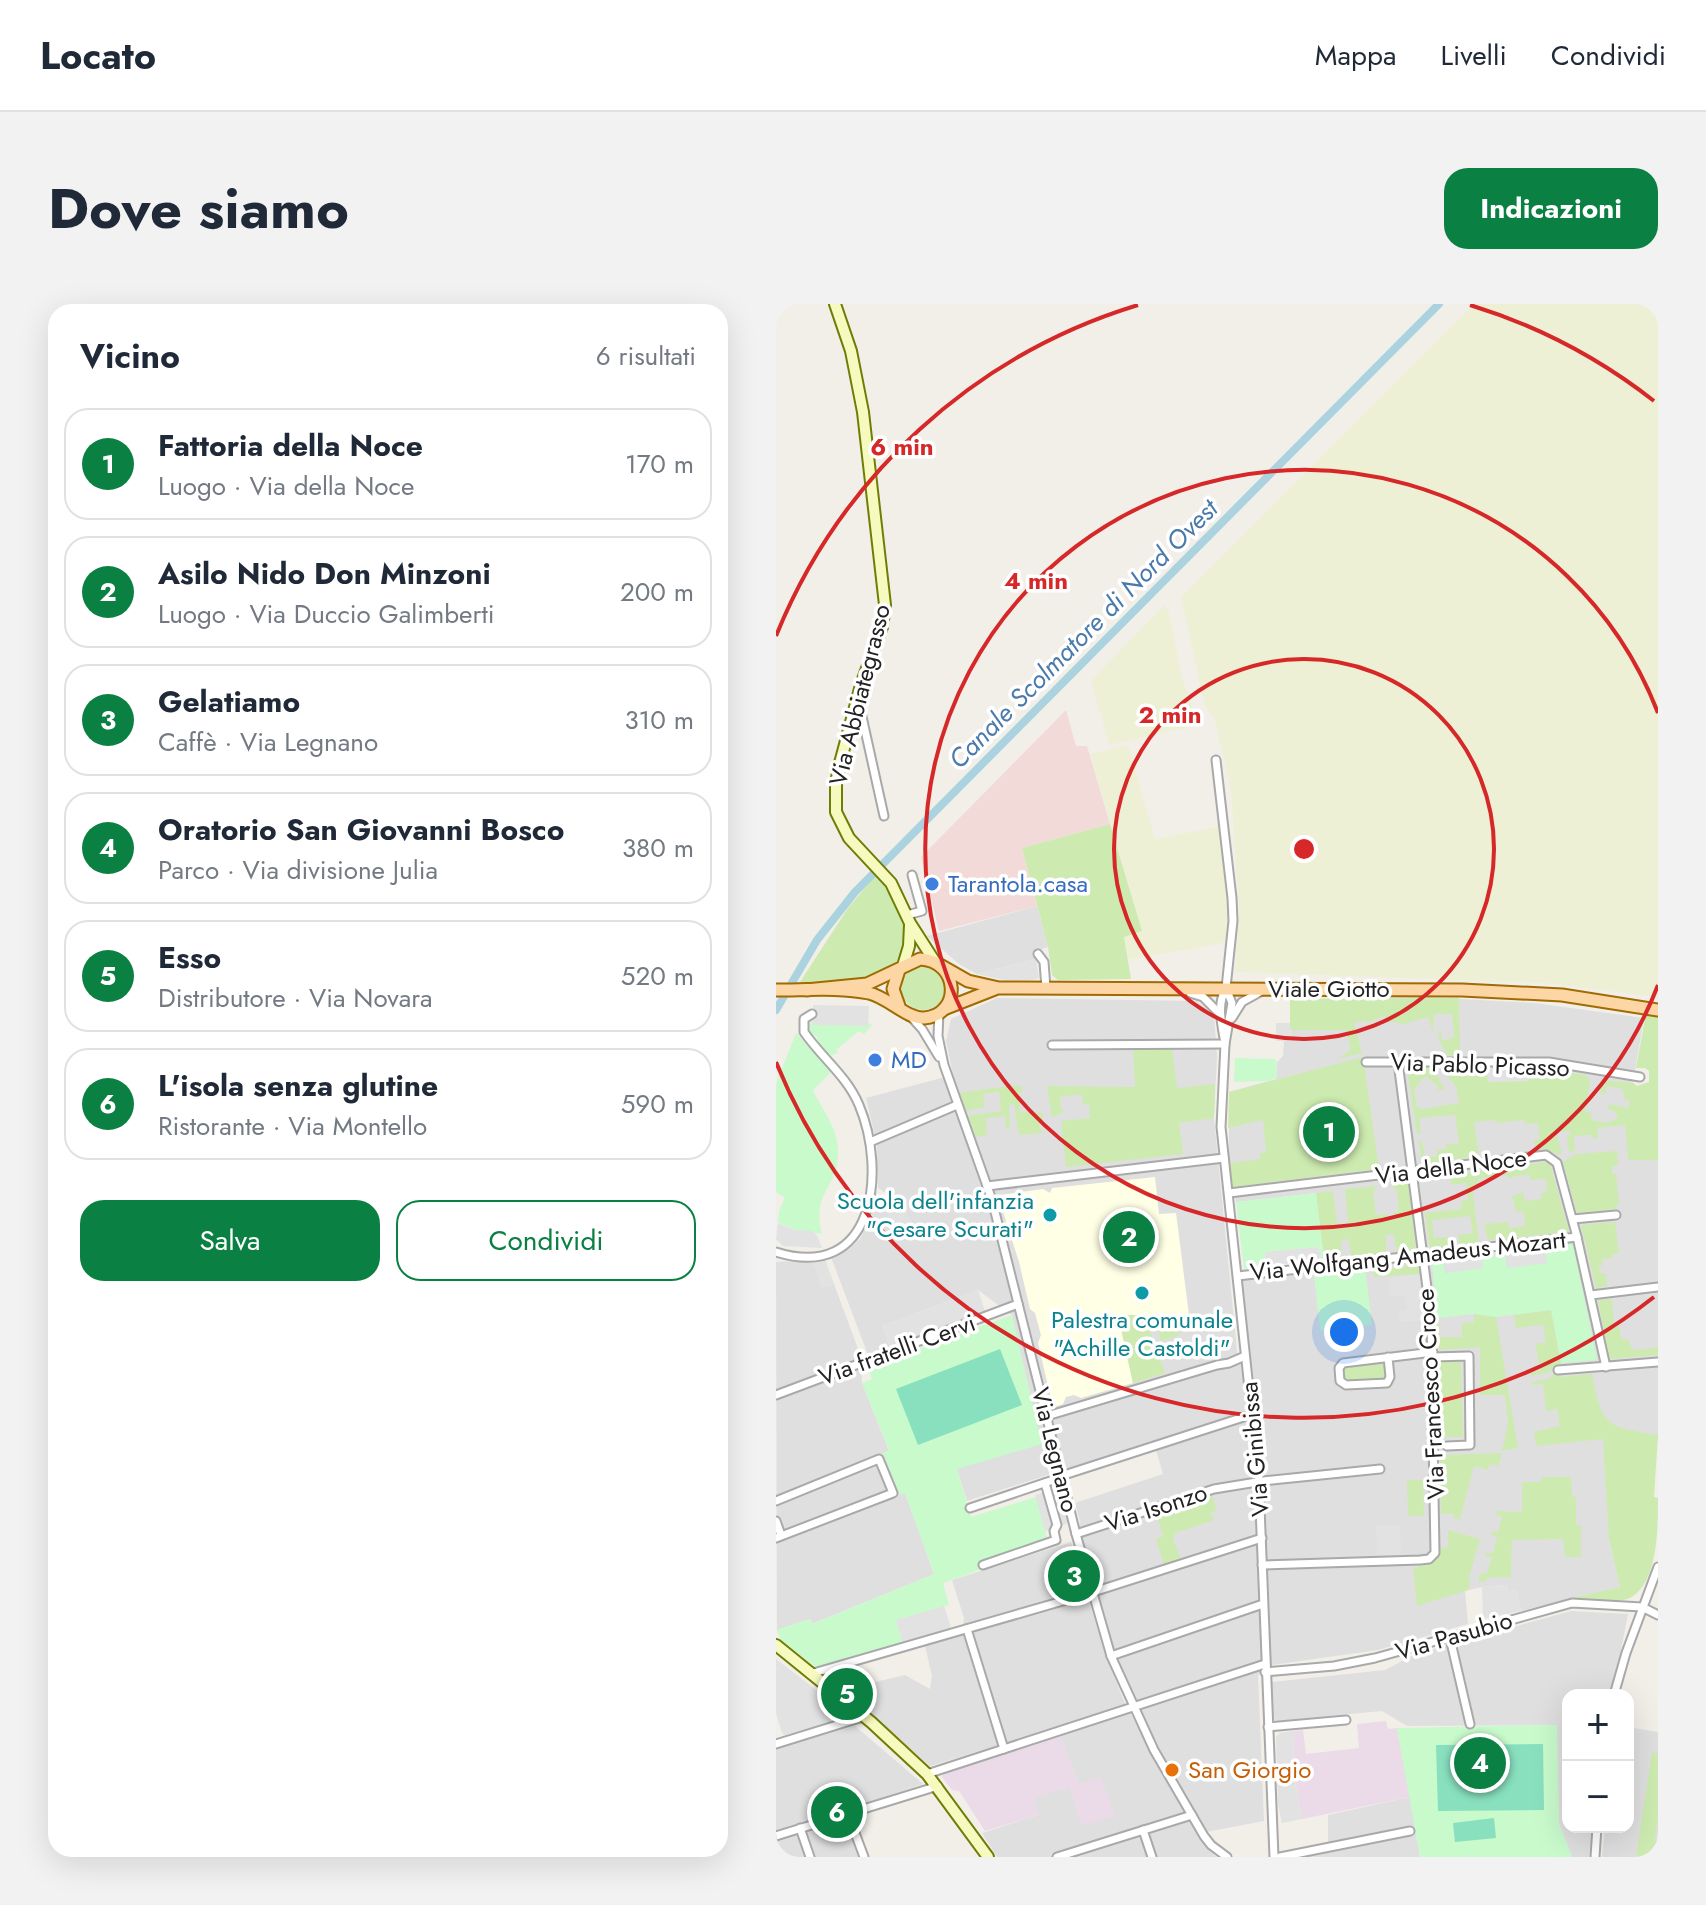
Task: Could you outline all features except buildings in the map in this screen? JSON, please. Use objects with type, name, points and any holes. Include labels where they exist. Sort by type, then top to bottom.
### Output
[{"type":"main road","points":[[806,990],[867,984],[920,959],[937,964],[946,971],[952,987],[949,1001],[941,1011]]},
{"type":"main road","name":"Viale Giotto","points":[[937,964],[968,981],[999,988]]},
{"type":"main road","points":[[899,1006],[893,989],[902,968]]},
{"type":"main road","name":"Viale Giotto","points":[[909,1014],[921,1018],[984,991],[999,988],[1462,990],[1562,995],[1658,1010]]},
{"type":"main road","points":[[776,990],[866,993],[883,997],[909,1014]]},
{"type":"street","name":"Via Abbiategrasso","points":[[835,304],[851,351],[863,412],[885,605],[882,627],[855,707],[838,773],[836,812],[842,827],[862,853],[891,883],[937,964]]},
{"type":"street","points":[[855,707],[861,712],[884,816]]},
{"type":"street","points":[[1216,760],[1232,898],[1233,921],[1226,988]]},
{"type":"street","points":[[902,968],[909,946],[909,919],[922,911],[912,875]]},
{"type":"street","points":[[1038,954],[1044,962],[1046,988]]},
{"type":"street","points":[[1177,988],[1203,997],[1220,1014]]},
{"type":"street","name":"Via Ginibissa","points":[[1225,1044],[1220,1014],[1221,997],[1226,988]]},
{"type":"street","name":"Via Ginibissa","points":[[1226,988],[1232,1003],[1225,1044],[1220,1114],[1259,1482],[1274,1857]]},
{"type":"street","name":"Via Ginibissa","points":[[1227,1031],[1242,1002],[1269,989]]},
{"type":"street","name":"Via Legnano","points":[[941,1011],[938,1036],[944,1065],[987,1186],[1076,1534],[1111,1656],[1154,1750],[1211,1845],[1227,1857]]},
{"type":"street","points":[[776,1252],[791,1256],[823,1255],[851,1241],[860,1228],[870,1194],[870,1142],[854,1094],[804,1032],[804,1019],[812,1014]]},
{"type":"street","name":"Via Legnano","points":[[909,1014],[944,1065]]},
{"type":"street","points":[[1052,1045],[1225,1044]]},
{"type":"street","name":"Via Pablo Picasso","points":[[1366,1062],[1549,1062],[1640,1077]]},
{"type":"street","name":"Via Francesco Croce","points":[[1262,1565],[1420,1560],[1429,1559],[1435,1553],[1433,1354],[1414,1171],[1398,1062]]},
{"type":"street","points":[[870,1142],[957,1105]]},
{"type":"street","name":"Via della Noce","points":[[1229,1193],[1546,1155],[1557,1163],[1573,1219],[1606,1367]]},
{"type":"street","points":[[987,1186],[1224,1158]]},
{"type":"street","points":[[1573,1219],[1616,1215]]},
{"type":"street","name":"Via Wolfgang Amadeus Mozart","points":[[1238,1276],[1577,1237]]},
{"type":"street","points":[[1591,1295],[1658,1287]]},
{"type":"street","name":"Via fratelli Cervi","points":[[776,1395],[1018,1304]]},
{"type":"street","points":[[1388,1357],[1390,1377],[1387,1383],[1346,1385],[1340,1381],[1339,1368],[1343,1363],[1388,1357],[1433,1354],[1469,1356],[1470,1445],[1447,1446]]},
{"type":"street","points":[[1047,1416],[1245,1356]]},
{"type":"street","points":[[1558,1370],[1658,1362]]},
{"type":"street","points":[[970,1508],[1253,1414]]},
{"type":"street","points":[[776,1501],[879,1459],[893,1493],[779,1536],[776,1521]]},
{"type":"street","name":"Via Isonzo","points":[[1076,1534],[1214,1489],[1380,1469]]},
{"type":"street","points":[[983,1565],[1056,1540],[1054,1531],[1057,1525],[1045,1483]]},
{"type":"street","points":[[810,1674],[1093,1592],[1262,1538]]},
{"type":"street","points":[[1616,1689],[1658,1567]]},
{"type":"street","name":"Via Pasubio","points":[[927,1774],[1132,1707],[1265,1668],[1348,1664],[1572,1603],[1642,1607]]},
{"type":"street","points":[[1111,1656],[1263,1604]]},
{"type":"street","points":[[1642,1607],[1658,1615]]},
{"type":"street","points":[[967,1629],[1004,1749]]},
{"type":"street","points":[[1450,1638],[1470,1724]]},
{"type":"street","points":[[776,1645],[927,1774],[988,1857]]},
{"type":"street","points":[[776,1744],[863,1717]]},
{"type":"street","points":[[1268,1727],[1346,1720]]},
{"type":"street","points":[[776,1836],[938,1786]]},
{"type":"street","points":[[848,1814],[864,1857]]},
{"type":"street","points":[[1057,1857],[1192,1815]]},
{"type":"street","points":[[800,1828],[810,1857]]},
{"type":"street","points":[[1143,1830],[1152,1857]]},
{"type":"street","points":[[1280,1857],[1410,1831]]},
{"type":"street","points":[[1595,1857],[1597,1833]]},
{"type":"shaded area","points":[[1474,304],[1658,304],[1658,997],[1544,983],[1235,972],[1239,911],[1231,790],[1214,717],[1205,707],[1181,597]]},
{"type":"shaded area","points":[[1164,605],[1169,612],[1182,677],[1199,725],[1109,745],[1091,681]]},
{"type":"shaded area","points":[[1066,710],[1076,746],[1087,746],[1110,824],[1022,848],[1037,906],[939,931],[921,857]]},
{"type":"shaded area","points":[[1128,745],[1155,839],[1222,826],[1228,942],[1129,960],[1123,936],[1142,931],[1090,754]]},
{"type":"shaded area","points":[[1037,906],[1048,947],[1034,952],[1036,959],[977,974],[959,964],[927,936]]},
{"type":"shaded area","points":[[1036,959],[1039,978],[1033,980],[1003,980],[977,974]]},
{"type":"shaded area","points":[[1423,997],[1535,1003],[1644,1018],[1626,1124],[1658,1124],[1658,1438],[1609,1540],[1620,1587],[1521,1611],[1517,1590],[1508,1591],[1507,1585],[1482,1587],[1465,1591],[1468,1624],[1378,1650],[1272,1665],[1258,1675],[1264,1821],[1206,1832],[1164,1765],[1113,1658],[1078,1535],[1080,1522],[1075,1503],[1163,1474],[1156,1450],[1248,1420],[1254,1410],[1242,1280],[1314,1273],[1321,1331],[1365,1267],[1324,1259],[1316,1193],[1236,1202],[1229,1156],[1229,1092],[1276,1079],[1277,1062],[1283,1056],[1284,1041],[1291,1040],[1290,999]]},
{"type":"shaded area","points":[[997,998],[1196,1001],[1214,1014],[1217,1056],[1214,1118],[1237,1351],[1246,1411],[967,1501],[957,1469],[1012,1315],[978,1290],[882,1326],[890,1347],[868,1355],[831,1257],[848,1250],[860,1239],[875,1206],[886,1210],[904,1205],[878,1188],[877,1145],[866,1098],[953,1075],[946,1041],[951,1019]]},
{"type":"shaded area","points":[[813,1005],[869,1006],[868,1026],[813,1025]]},
{"type":"shaded area","points":[[1276,1023],[1290,1023],[1291,1041],[1276,1041]]},
{"type":"shaded area","points":[[1528,1068],[1528,1081],[1488,1082],[1488,1069]]},
{"type":"shaded area","points":[[1155,1177],[1159,1214],[1176,1213],[1189,1315],[1118,1315],[1133,1383],[1081,1398],[1074,1395],[1066,1397],[1063,1404],[1057,1406],[1052,1403],[1038,1343],[1041,1335],[1035,1313],[1030,1309],[999,1199],[1001,1195],[1043,1189],[1050,1193],[1052,1188]]},
{"type":"shaded area","points":[[877,1198],[893,1207],[904,1205],[912,1226],[894,1231],[886,1210],[875,1206]]},
{"type":"shaded area","points":[[778,1223],[795,1230],[812,1231],[822,1248],[783,1246],[776,1239]]},
{"type":"shaded area","points":[[1319,1247],[1321,1260],[1266,1266],[1265,1252]]},
{"type":"shaded area","points":[[1545,1248],[1547,1263],[1507,1268],[1505,1253]]},
{"type":"shaded area","points":[[1481,1255],[1483,1268],[1445,1273],[1443,1260]]},
{"type":"shaded area","points":[[825,1259],[834,1284],[822,1287],[813,1260]]},
{"type":"shaded area","points":[[813,1260],[822,1287],[834,1284],[861,1357],[862,1383],[889,1451],[884,1453],[900,1495],[905,1493],[934,1574],[812,1624],[810,1619],[777,1630],[776,1262]]},
{"type":"shaded area","points":[[1420,1274],[1423,1302],[1417,1303],[1423,1309],[1425,1320],[1400,1322],[1398,1311],[1407,1310],[1405,1295],[1391,1296],[1388,1278]]},
{"type":"shaded area","points":[[978,1290],[985,1311],[890,1347],[882,1326]]},
{"type":"shaded area","points":[[1059,1488],[1069,1523],[1045,1531],[1035,1495]]},
{"type":"shaded area","points":[[1376,1525],[1400,1525],[1401,1555],[1377,1556]]},
{"type":"shaded area","points":[[1071,1542],[1105,1654],[1126,1706],[1205,1846],[1216,1857],[997,1857],[982,1833],[1038,1815],[1033,1798],[1078,1784],[1057,1727],[930,1766],[868,1711],[873,1709],[867,1684],[905,1675],[930,1689],[932,1676],[925,1646],[961,1636],[964,1618],[952,1580]]},
{"type":"shaded area","points":[[1507,1585],[1508,1591],[1517,1590],[1521,1611],[1483,1619],[1482,1587]]},
{"type":"shaded area","points":[[944,1606],[951,1628],[902,1642],[896,1620]]},
{"type":"shaded area","points":[[1571,1611],[1628,1614],[1613,1689],[1562,1689],[1562,1832],[1559,1824],[1556,1725],[1407,1726],[1382,1711],[1277,1721],[1273,1718],[1272,1682],[1385,1670],[1415,1654]]},
{"type":"shaded area","points":[[776,1659],[833,1703],[828,1711],[831,1722],[785,1735],[782,1733],[776,1713]]},
{"type":"shaded area","points":[[1386,1721],[1388,1729],[1397,1728],[1410,1797],[1302,1819],[1294,1777],[1293,1731],[1303,1730],[1306,1754],[1359,1748],[1357,1724]]},
{"type":"shaded area","points":[[855,1726],[923,1784],[855,1807],[846,1824],[858,1857],[776,1857],[776,1749]]},
{"type":"shaded area","points":[[1634,1728],[1658,1732],[1658,1857],[1602,1857],[1604,1833],[1634,1833]]},
{"type":"shaded area","points":[[1293,1731],[1294,1778],[1302,1819],[1282,1823],[1278,1804],[1276,1737],[1280,1733]]},
{"type":"shaded area","points":[[1060,1734],[1078,1784],[1101,1778],[1115,1816],[1082,1826],[1069,1787],[1034,1798],[1038,1815],[985,1831],[959,1791],[952,1790],[942,1777],[945,1770]]},
{"type":"shaded area","points":[[1410,1797],[1420,1857],[1291,1857],[1328,1849],[1328,1815]]},
{"type":"shaded area","points":[[1563,1833],[1592,1833],[1589,1857],[1572,1857]]},
{"type":"green space","points":[[1110,824],[1142,931],[1124,937],[1131,979],[1058,980],[1052,975],[1048,947],[1022,848]]},
{"type":"green space","points":[[875,876],[893,897],[901,916],[904,944],[899,959],[888,969],[855,980],[800,982],[848,908]]},
{"type":"green space","points":[[923,966],[939,972],[945,988],[939,1004],[923,1010],[907,1004],[901,988],[907,972]]},
{"type":"green space","points":[[1459,998],[1460,1056],[1447,1055],[1438,1035],[1441,1032],[1442,1041],[1454,1037],[1452,1014],[1434,1014],[1433,1033],[1428,1017],[1400,1025],[1398,1022],[1386,1022],[1384,1016],[1367,1023],[1366,1020],[1354,1023],[1362,1053],[1338,1059],[1351,1049],[1346,1030],[1290,1030],[1290,999]]},
{"type":"green space","points":[[1646,1013],[1658,1015],[1658,1160],[1628,1160],[1625,1125],[1597,1128],[1598,1138],[1593,1139],[1592,1135],[1574,1136],[1575,1151],[1569,1152],[1567,1136],[1570,1131],[1556,1132],[1562,1154],[1536,1149],[1534,1140],[1540,1139],[1538,1123],[1525,1124],[1524,1120],[1496,1123],[1494,1120],[1474,1122],[1479,1156],[1422,1164],[1419,1142],[1422,1141],[1425,1157],[1437,1156],[1437,1150],[1446,1149],[1446,1144],[1459,1144],[1455,1115],[1419,1118],[1421,1133],[1417,1134],[1407,1068],[1432,1068],[1445,1089],[1438,1090],[1437,1085],[1425,1076],[1414,1090],[1417,1107],[1423,1109],[1459,1103],[1456,1087],[1442,1069],[1486,1068],[1488,1082],[1529,1081],[1529,1069],[1586,1075],[1590,1081],[1585,1112],[1592,1113],[1591,1120],[1611,1122],[1618,1118],[1615,1111],[1608,1109],[1609,1104],[1628,1108],[1630,1101],[1624,1099],[1623,1089],[1607,1086],[1605,1094],[1600,1094],[1604,1080],[1637,1086],[1649,1082],[1649,1071],[1636,1068]]},
{"type":"green space","points":[[813,1021],[813,1024],[868,1026],[868,1022],[872,1025],[864,1034],[859,1031],[836,1050],[838,1053],[832,1055],[823,1050],[816,1035],[813,1037],[807,1029],[807,1024]]},
{"type":"green space","points":[[796,1033],[831,1072],[813,1090],[833,1128],[838,1145],[837,1167],[820,1208],[822,1234],[795,1230],[778,1222],[785,1198],[776,1192],[776,1084]]},
{"type":"green space","points":[[1172,1047],[1177,1088],[1215,1084],[1214,1118],[1179,1123],[1183,1154],[1066,1167],[1061,1121],[1090,1118],[1089,1104],[1083,1104],[1081,1094],[1060,1097],[1064,1111],[1052,1118],[1047,1086],[1135,1087],[1133,1048]]},
{"type":"green space","points":[[1363,1057],[1379,1169],[1232,1187],[1230,1165],[1260,1159],[1260,1153],[1266,1152],[1263,1120],[1228,1128],[1229,1092]]},
{"type":"green space","points":[[1235,1058],[1276,1059],[1277,1077],[1269,1081],[1234,1082]]},
{"type":"green space","points":[[1022,1086],[1022,1093],[1018,1094],[1020,1112],[1043,1113],[1039,1125],[1043,1133],[1019,1135],[1014,1104],[1009,1105],[1010,1128],[1006,1128],[1005,1116],[986,1118],[987,1135],[976,1137],[967,1116],[1001,1111],[999,1092],[983,1094],[985,1107],[966,1111],[959,1093]]},
{"type":"green space","points":[[1617,1151],[1618,1165],[1612,1167],[1612,1174],[1616,1174],[1619,1203],[1615,1209],[1577,1213],[1563,1162],[1576,1154]]},
{"type":"green space","points":[[1547,1162],[1569,1232],[1488,1240],[1484,1224],[1508,1222],[1509,1228],[1525,1226],[1524,1213],[1516,1211],[1512,1196],[1523,1192],[1525,1201],[1542,1199],[1541,1193],[1547,1192],[1546,1179],[1530,1180],[1529,1174],[1508,1178],[1507,1175],[1478,1179],[1478,1186],[1473,1187],[1471,1178],[1479,1243],[1459,1245],[1458,1235],[1473,1233],[1470,1216],[1432,1220],[1434,1238],[1448,1237],[1450,1246],[1430,1248],[1425,1213],[1461,1209],[1461,1201],[1468,1200],[1466,1183],[1451,1185],[1450,1175]]},
{"type":"green space","points":[[1408,1182],[1416,1250],[1397,1252],[1393,1234],[1386,1235],[1386,1253],[1352,1256],[1348,1239],[1341,1240],[1341,1257],[1324,1259],[1316,1193],[1333,1191],[1337,1224],[1348,1223],[1345,1189],[1377,1186],[1373,1192],[1376,1215],[1387,1214],[1388,1219],[1394,1218],[1394,1212],[1399,1211],[1397,1191],[1390,1184]]},
{"type":"green space","points":[[1316,1193],[1324,1259],[1321,1260],[1319,1247],[1265,1252],[1266,1266],[1244,1269],[1236,1202]]},
{"type":"green space","points":[[1615,1222],[1619,1253],[1612,1254],[1613,1258],[1602,1259],[1600,1273],[1606,1274],[1607,1286],[1596,1288],[1581,1225]]},
{"type":"green space","points":[[1573,1244],[1597,1360],[1561,1363],[1551,1310],[1496,1317],[1474,1314],[1437,1318],[1432,1262],[1443,1260],[1445,1273],[1482,1268],[1481,1256],[1505,1254],[1507,1267],[1547,1262],[1545,1248]]},
{"type":"green space","points":[[1419,1265],[1420,1274],[1374,1277],[1373,1270]]},
{"type":"green space","points":[[1365,1267],[1372,1325],[1320,1331],[1314,1273]]},
{"type":"green space","points":[[1612,1299],[1614,1323],[1620,1328],[1621,1339],[1629,1340],[1632,1350],[1657,1348],[1658,1344],[1658,1355],[1609,1359],[1598,1300]]},
{"type":"green space","points":[[1551,1310],[1561,1363],[1547,1373],[1531,1376],[1530,1373],[1541,1370],[1535,1344],[1546,1342],[1543,1325],[1516,1328],[1514,1315]]},
{"type":"green space","points":[[1474,1314],[1496,1317],[1518,1448],[1502,1451],[1508,1424],[1505,1395],[1480,1395],[1480,1347],[1439,1350],[1437,1323],[1440,1337],[1462,1337],[1462,1323],[1474,1322]]},
{"type":"green space","points":[[1012,1315],[1042,1444],[957,1469],[971,1517],[1036,1497],[1047,1538],[982,1561],[984,1568],[943,1583],[949,1605],[896,1620],[902,1642],[816,1667],[781,1640],[777,1630],[810,1619],[813,1624],[934,1574],[905,1493],[900,1495],[883,1453],[889,1450],[862,1383],[872,1379],[868,1367]]},
{"type":"green space","points":[[1118,1315],[1144,1315],[1165,1373],[1133,1383]]},
{"type":"green space","points":[[1169,1321],[1176,1324],[1180,1335],[1161,1341],[1156,1324]]},
{"type":"green space","points":[[1000,1349],[1022,1405],[918,1445],[896,1389]]},
{"type":"green space","points":[[1381,1361],[1386,1363],[1385,1380],[1348,1382],[1342,1377],[1342,1367]]},
{"type":"green space","points":[[1438,1362],[1461,1362],[1463,1437],[1440,1437]]},
{"type":"green space","points":[[1555,1373],[1559,1377],[1592,1374],[1599,1404],[1609,1421],[1627,1429],[1658,1435],[1654,1497],[1658,1498],[1658,1524],[1654,1554],[1651,1568],[1639,1591],[1624,1600],[1572,1598],[1620,1587],[1609,1540],[1603,1439],[1536,1446],[1534,1432],[1560,1426],[1557,1409],[1546,1411],[1543,1384],[1532,1385],[1532,1382],[1548,1379]]},
{"type":"green space","points":[[1502,1453],[1498,1466],[1489,1464],[1488,1470],[1474,1466],[1460,1519],[1453,1518],[1454,1514],[1441,1514],[1440,1455]]},
{"type":"green space","points":[[1542,1477],[1571,1477],[1572,1496],[1576,1497],[1576,1525],[1581,1525],[1581,1557],[1565,1557],[1563,1539],[1512,1540],[1511,1577],[1487,1578],[1479,1582],[1479,1574],[1487,1573],[1492,1557],[1485,1556],[1486,1553],[1493,1553],[1497,1536],[1491,1535],[1498,1532],[1502,1516],[1496,1515],[1497,1511],[1522,1512],[1522,1482],[1541,1482]]},
{"type":"green space","points":[[1407,1480],[1423,1480],[1424,1516],[1408,1516]]},
{"type":"green space","points":[[1212,1495],[1217,1511],[1210,1513],[1214,1520],[1175,1533],[1173,1539],[1181,1559],[1164,1565],[1156,1539],[1163,1536],[1156,1513]]},
{"type":"green space","points":[[1448,1530],[1480,1539],[1468,1590],[1417,1606],[1413,1568],[1430,1562],[1441,1548],[1448,1547]]},
{"type":"green space","points":[[1557,1725],[1559,1824],[1572,1857],[1420,1857],[1397,1728]]},
{"type":"green space","points":[[1543,1744],[1544,1810],[1438,1811],[1436,1745]]},
{"type":"green space","points":[[1652,1753],[1658,1753],[1655,1840],[1658,1841],[1658,1855],[1636,1857]]},
{"type":"green space","points":[[1494,1818],[1496,1838],[1455,1842],[1453,1823]]},
{"type":"waterway","name":"Canale Scolmatore di Nord Ovest","points":[[776,1010],[817,940],[855,892],[1439,304]]},
{"type":"place","name":"Tarantola.casa","points":[[932,884]]},
{"type":"place","name":"MD","points":[[875,1060]]},
{"type":"place","name":"Fattoria della Noce","points":[[1329,1132]]},
{"type":"place","name":"Scuola dell'infanzia \"Cesare Scurati\"","points":[[1050,1215]]},
{"type":"place","name":"Asilo Nido Don Minzoni","points":[[1129,1237]]},
{"type":"place","name":"Palestra comunale \"Achille Castoldi\"","points":[[1142,1293]]},
{"type":"place","name":"Gelatiamo","points":[[1074,1576]]},
{"type":"place","name":"Esso","points":[[847,1694]]},
{"type":"place","name":"Oratorio San Giovanni Bosco","points":[[1480,1763]]},
{"type":"place","name":"San Giorgio","points":[[1172,1770]]},
{"type":"place","name":"L'isola senza glutine","points":[[837,1812]]}]
